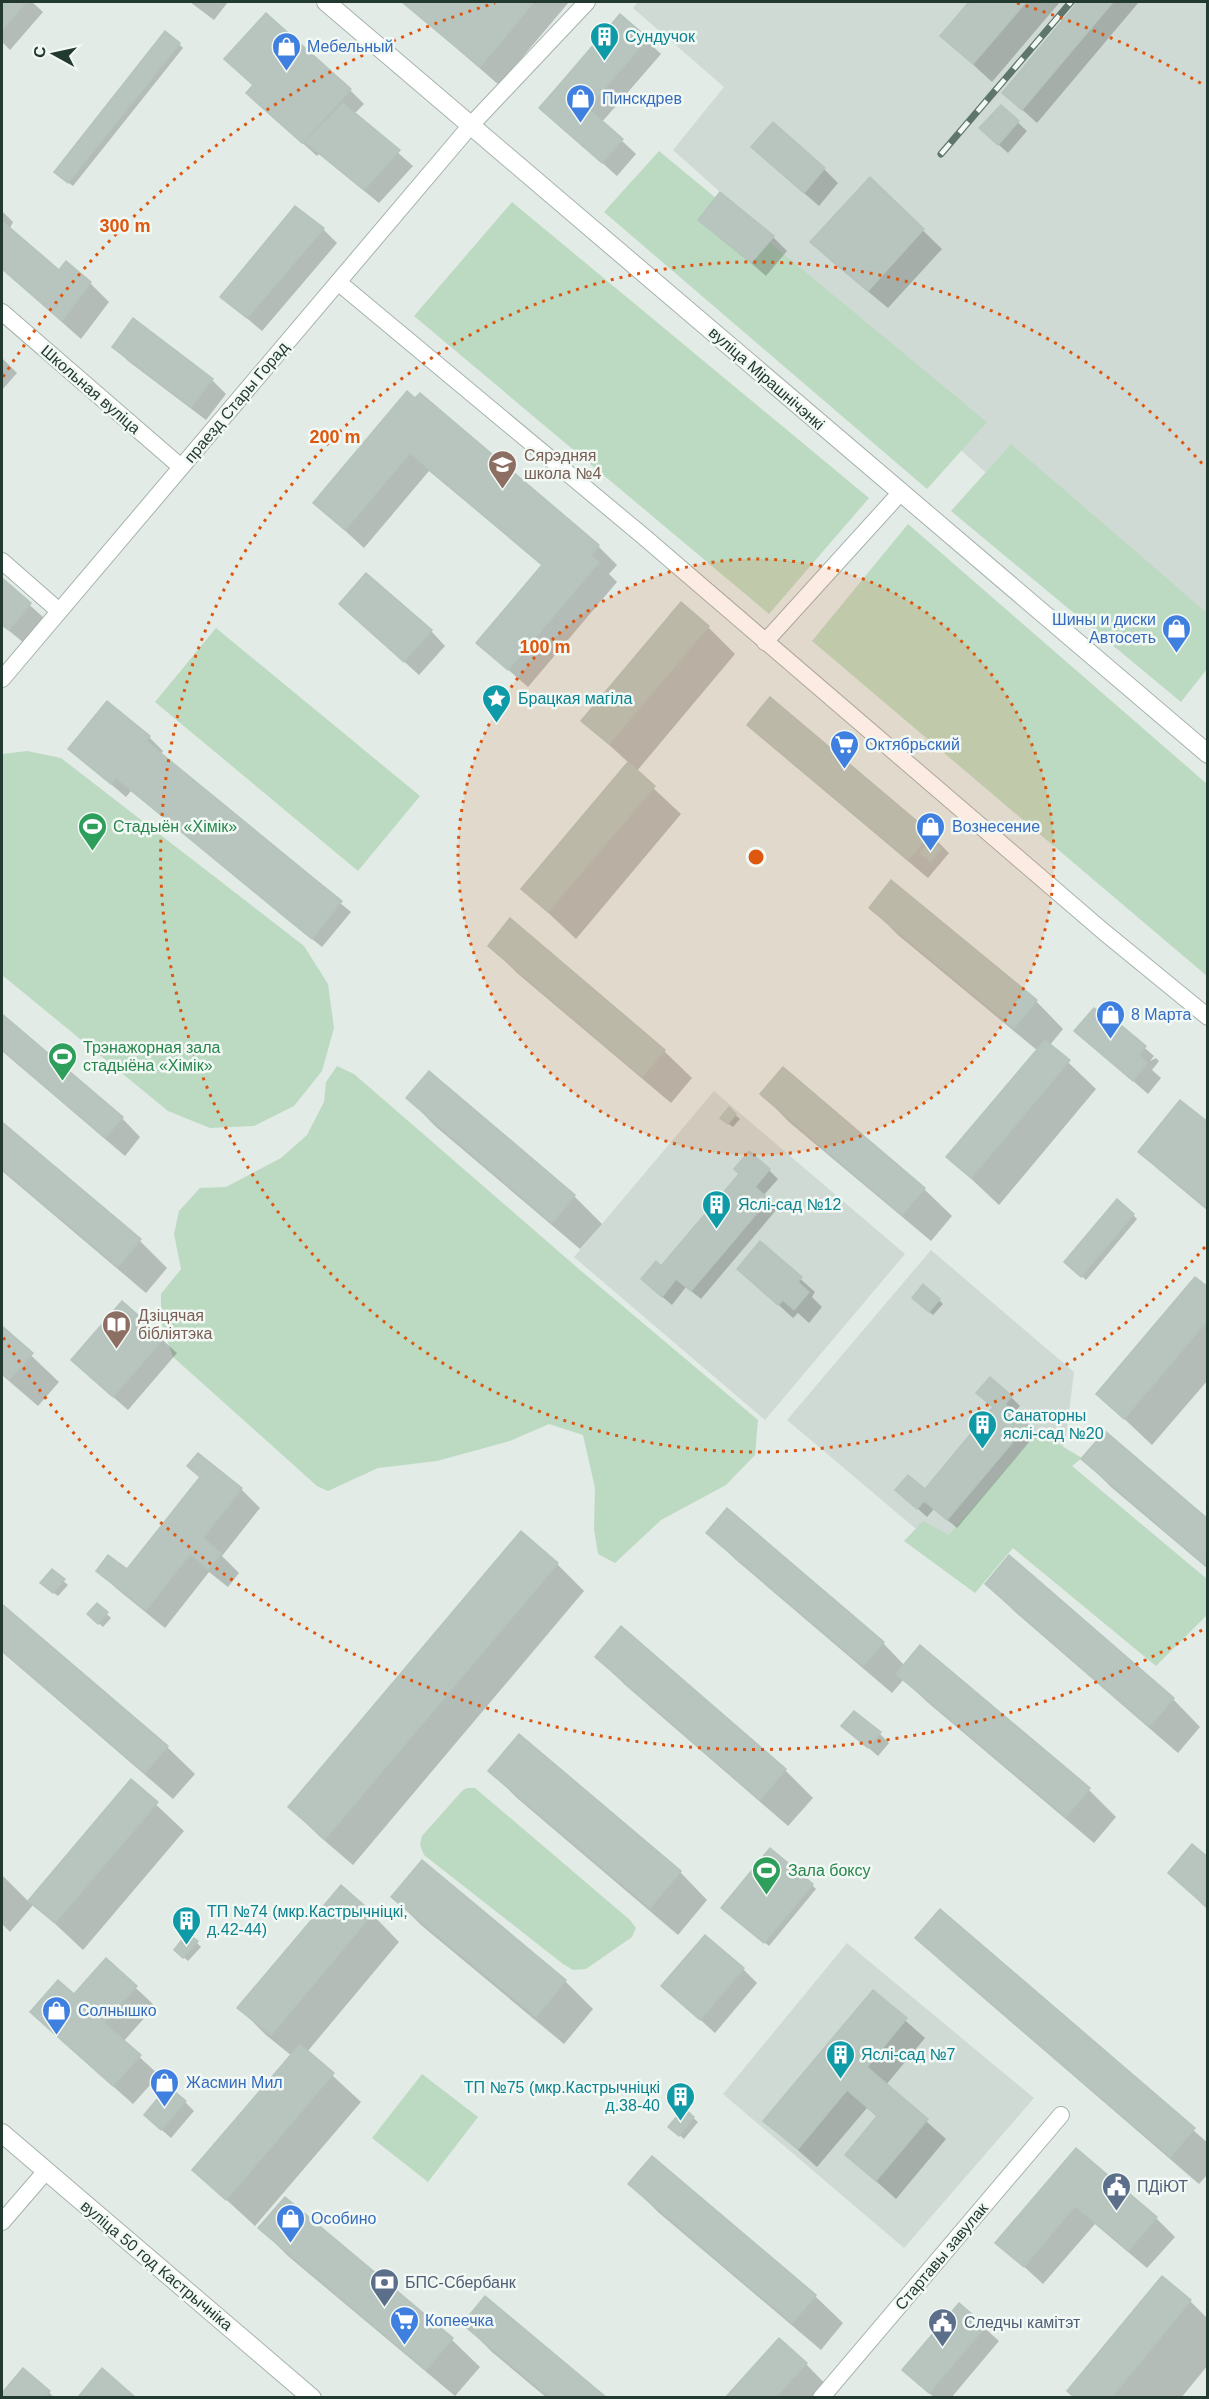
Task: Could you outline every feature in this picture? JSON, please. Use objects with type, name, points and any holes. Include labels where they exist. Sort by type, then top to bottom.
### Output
[{"type":"street","name":"вуліца Мірашнічэнкі","points":[[326,2],[1208,754]]},
{"type":"street","name":"праезд Стары Горад","points":[[2,679],[471,125],[587,2]]},
{"type":"street","points":[[338,282],[643,536],[1104,932],[1208,1017]]},
{"type":"street","name":"Школьная вуліца","points":[[2,312],[181,467]]},
{"type":"street","points":[[765,642],[901,492]]},
{"type":"street","points":[[2,561],[59,611]]},
{"type":"street","name":"Стартавы завулак","points":[[821,2397],[1061,2115]]},
{"type":"street","name":"вуліца 50 год Кастрычніка","points":[[2,2133],[312,2397]]},
{"type":"street","points":[[2,2222],[46,2170]]},
{"type":"shaded area","points":[[638,2],[1207,2],[1207,670],[751,263],[698,220],[720,192],[673,150],[724,87],[633,8]]},
{"type":"shaded area","points":[[714,1091],[905,1254],[765,1420],[574,1257]]},
{"type":"shaded area","points":[[931,1250],[1074,1372],[1065,1444],[961,1567],[787,1420]]},
{"type":"shaded area","points":[[847,1943],[1034,2098],[904,2248],[723,2094]]},
{"type":"green space","points":[[659,151],[987,422],[927,489],[604,212]]},
{"type":"green space","points":[[512,202],[869,498],[769,614],[414,316]]},
{"type":"green space","points":[[1011,444],[1207,613],[1207,669],[1181,702],[951,511]]},
{"type":"green space","points":[[908,524],[1207,784],[1207,976],[812,641]]},
{"type":"green space","points":[[216,628],[420,796],[358,871],[155,702]]},
{"type":"green space","name":"Стадыён «Хімік»","points":[[27,751],[61,758],[304,946],[328,984],[334,1028],[322,1071],[294,1106],[254,1126],[210,1128],[168,1111],[2,975],[2,754]]},
{"type":"green space","points":[[337,1066],[354,1074],[580,1270],[758,1420],[755,1455],[726,1485],[661,1520],[615,1563],[598,1554],[594,1529],[595,1488],[583,1435],[549,1424],[510,1441],[437,1461],[378,1468],[328,1491],[317,1486],[173,1357],[161,1322],[161,1294],[181,1269],[174,1234],[179,1211],[200,1188],[226,1187],[281,1158],[307,1135],[324,1102],[326,1082]]},
{"type":"green space","points":[[1038,1432],[1082,1458],[1072,1466],[1207,1579],[1207,1615],[1156,1666],[1013,1548],[975,1593],[904,1541],[923,1521],[949,1535]]},
{"type":"green space","points":[[467,1788],[475,1788],[630,1920],[636,1928],[632,1937],[586,1969],[573,1970],[424,1855],[420,1845],[422,1836]]},
{"type":"green space","points":[[422,2074],[478,2117],[428,2182],[372,2138]]},
{"type":"building","points":[[2,2],[26,2],[2,30]]},
{"type":"building","points":[[402,2],[534,2],[480,67]]},
{"type":"building","points":[[969,2],[1026,2],[973,64],[940,36]]},
{"type":"building","points":[[1078,2],[1113,2],[1022,110],[1002,93]]},
{"type":"building","name":"Мебельный","points":[[266,13],[351,89],[302,143],[246,93],[253,85],[224,59]]},
{"type":"building","name":"Сундучок","points":[[620,14],[648,38],[588,108],[560,84]]},
{"type":"building","points":[[165,31],[180,43],[68,183],[54,172]]},
{"type":"building","name":"Пинскдрев","points":[[560,84],[623,139],[602,163],[539,108]]},
{"type":"building","points":[[343,103],[400,150],[364,190],[305,142]]},
{"type":"building","points":[[1001,105],[1019,121],[998,145],[979,128]]},
{"type":"building","points":[[773,122],[825,168],[804,193],[751,147]]},
{"type":"building","points":[[870,177],[924,229],[868,291],[810,242]]},
{"type":"building","points":[[720,192],[774,236],[751,263],[698,220]]},
{"type":"building","points":[[295,206],[324,228],[247,318],[220,297]]},
{"type":"building","points":[[2,221],[59,270],[66,261],[91,282],[62,321],[2,269]]},
{"type":"building","points":[[133,318],[213,379],[191,407],[112,347]]},
{"type":"building","points":[[407,391],[415,398],[420,393],[599,545],[591,555],[599,562],[508,670],[476,643],[542,565],[410,453],[345,530],[313,503]]},
{"type":"building","points":[[366,573],[432,630],[404,662],[339,604]]},
{"type":"building","points":[[2,578],[31,603],[9,630],[2,625]]},
{"type":"building","points":[[681,602],[709,626],[609,744],[581,721]]},
{"type":"building","points":[[770,697],[931,833],[908,860],[747,725]]},
{"type":"building","points":[[107,701],[150,736],[111,784],[68,749]]},
{"type":"building","points":[[146,741],[317,881],[286,918],[116,778]]},
{"type":"building","points":[[628,762],[655,786],[548,912],[521,889]]},
{"type":"building","name":"Вознесение","points":[[935,844],[941,849],[931,862],[920,853],[927,845],[931,848]]},
{"type":"building","points":[[891,880],[1037,1000],[1014,1028],[869,908]]},
{"type":"building","points":[[317,881],[342,901],[312,939],[286,918]]},
{"type":"building","points":[[510,918],[665,1050],[642,1077],[488,946]]},
{"type":"building","name":"8 Марта","points":[[1094,1008],[1107,1019],[1110,1016],[1146,1046],[1139,1055],[1147,1063],[1133,1081],[1074,1031]]},
{"type":"building","points":[[2,1014],[123,1117],[105,1138],[2,1050]]},
{"type":"building","points":[[1045,1040],[1070,1060],[971,1178],[946,1157]]},
{"type":"building","points":[[783,1067],[925,1188],[902,1215],[760,1094]]},
{"type":"building","points":[[429,1071],[575,1195],[552,1223],[406,1098]]},
{"type":"building","points":[[1180,1100],[1208,1122],[1208,1209],[1138,1152]]},
{"type":"building","points":[[729,1107],[736,1114],[728,1124],[720,1118]]},
{"type":"building","points":[[2,1122],[141,1239],[118,1267],[2,1169]]},
{"type":"building","name":"Яслі-сад №12","points":[[749,1151],[770,1169],[755,1187],[769,1199],[691,1291],[676,1279],[662,1297],[641,1279],[656,1261],[661,1266],[739,1174],[734,1169]]},
{"type":"building","points":[[1117,1199],[1134,1214],[1081,1277],[1064,1262]]},
{"type":"building","points":[[760,1241],[802,1277],[798,1282],[809,1292],[794,1310],[783,1300],[778,1305],[737,1269]]},
{"type":"building","points":[[1195,1277],[1208,1287],[1208,1320],[1124,1419],[1096,1394]]},
{"type":"building","points":[[923,1284],[940,1299],[929,1312],[912,1298]]},
{"type":"building","name":"Дзіцячая бібліятэка","points":[[122,1301],[164,1338],[113,1397],[71,1360]]},
{"type":"building","points":[[2,1326],[33,1353],[9,1380],[2,1373]]},
{"type":"building","name":"Санаторны яслі-сад №20","points":[[990,1377],[1012,1396],[1005,1404],[1028,1424],[947,1520],[924,1501],[917,1509],[895,1490],[908,1475],[925,1489],[993,1407],[976,1393]]},
{"type":"building","points":[[1105,1431],[1208,1519],[1208,1567],[1081,1459]]},
{"type":"building","points":[[198,1453],[242,1488],[203,1538],[221,1553],[208,1569],[190,1554],[146,1610],[96,1571],[108,1555],[127,1569],[200,1477],[187,1466]]},
{"type":"building","points":[[727,1508],[884,1642],[863,1666],[706,1533]]},
{"type":"building","points":[[521,1531],[558,1563],[325,1839],[288,1807]]},
{"type":"building","points":[[1009,1555],[1174,1698],[1149,1727],[985,1584]]},
{"type":"building","points":[[52,1569],[65,1579],[53,1593],[40,1583]]},
{"type":"building","points":[[97,1603],[108,1612],[98,1624],[87,1614]]},
{"type":"building","points":[[3,1605],[168,1746],[145,1773],[2,1651]]},
{"type":"building","points":[[621,1626],[786,1769],[760,1800],[595,1657]]},
{"type":"building","points":[[920,1645],[1090,1788],[1066,1817],[896,1674]]},
{"type":"building","points":[[854,1711],[881,1732],[868,1748],[841,1726]]},
{"type":"building","points":[[519,1734],[681,1871],[650,1908],[488,1771]]},
{"type":"building","points":[[131,1779],[158,1802],[55,1923],[28,1901]]},
{"type":"building","points":[[1192,1844],[1208,1857],[1208,1908],[1168,1873]]},
{"type":"building","name":"Зала боксу","points":[[770,1848],[813,1884],[764,1943],[721,1908]]},
{"type":"building","points":[[422,1860],[566,1980],[536,2017],[391,1897]]},
{"type":"building","points":[[341,1885],[373,1913],[271,2035],[237,2008]]},
{"type":"building","points":[[940,1909],[1195,2128],[1170,2157],[915,1938]]},
{"type":"building","name":"ТП №74 (мкр.Кастрычніцкі, д.42-44)","points":[[187,1933],[198,1941],[183,1958],[174,1950]]},
{"type":"building","points":[[705,1935],[744,1968],[700,2020],[661,1986]]},
{"type":"building","points":[[106,1958],[137,1986],[104,2023],[141,2055],[113,2086],[30,2012],[58,1980],[74,1994]]},
{"type":"building","name":"Яслі-сад №7","points":[[873,1990],[907,2018],[867,2067],[928,2119],[876,2181],[845,2155],[877,2116],[847,2090],[798,2149],[763,2121]]},
{"type":"building","points":[[300,2044],[334,2073],[226,2200],[192,2170]]},
{"type":"building","name":"Жасмин Мил","points":[[168,2086],[186,2101],[161,2130],[144,2115]]},
{"type":"building","name":"ТП №75 (мкр.Кастрычніцкі д.38-40","points":[[684,2108],[694,2117],[679,2136],[668,2127]]},
{"type":"building","name":"ПДіЮТ","points":[[1076,2148],[1157,2217],[1128,2251],[1075,2206],[1024,2267],[995,2243]]},
{"type":"building","points":[[652,2156],[816,2295],[792,2323],[628,2184]]},
{"type":"building","points":[[285,2197],[453,2338],[426,2370],[258,2228]]},
{"type":"building","points":[[1162,2276],[1191,2300],[1111,2398],[1075,2398],[1067,2391]]},
{"type":"building","points":[[485,2296],[607,2398],[551,2398],[462,2324]]},
{"type":"building","points":[[959,2303],[986,2326],[929,2393],[902,2370]]},
{"type":"building","points":[[779,2338],[807,2363],[775,2398],[725,2398]]},
{"type":"building","points":[[23,2368],[50,2391],[44,2398],[2,2398],[2,2393]]},
{"type":"building","points":[[102,2368],[136,2398],[81,2398],[79,2396]]},
{"type":"railway","points":[[941,154],[1071,2]]},
{"type":"place","name":"Сундучок","points":[[604,62]]},
{"type":"place","name":"Мебельный","points":[[286,72]]},
{"type":"place","name":"Пинскдрев","points":[[581,124]]},
{"type":"place","name":"Сярэдняя школа №4","points":[[503,490]]},
{"type":"place","name":"Шины и диски Автосеть","points":[[1177,654]]},
{"type":"place","name":"Брацкая магіла","points":[[497,724]]},
{"type":"place","name":"Октябрьский","points":[[844,770]]},
{"type":"place","name":"Стадыён «Хімік»","points":[[92,852]]},
{"type":"place","name":"Вознесение","points":[[931,852]]},
{"type":"place","name":"8 Марта","points":[[1110,1040]]},
{"type":"place","name":"Трэнажорная зала стадыёна «Хімік»","points":[[62,1082]]},
{"type":"place","name":"Яслі-сад №12","points":[[717,1230]]},
{"type":"place","name":"Дзіцячая бібліятэка","points":[[117,1350]]},
{"type":"place","name":"Санаторны яслі-сад №20","points":[[982,1450]]},
{"type":"place","name":"Зала боксу","points":[[767,1896]]},
{"type":"place","name":"ТП №74 (мкр.Кастрычніцкі, д.42-44)","points":[[186,1946]]},
{"type":"place","name":"Солнышко","points":[[57,2036]]},
{"type":"place","name":"Яслі-сад №7","points":[[840,2080]]},
{"type":"place","name":"Жасмин Мил","points":[[165,2108]]},
{"type":"place","name":"ТП №75 (мкр.Кастрычніцкі д.38-40","points":[[681,2122]]},
{"type":"place","name":"ПДіЮТ","points":[[1116,2212]]},
{"type":"place","name":"Особино","points":[[290,2244]]},
{"type":"place","name":"БПС-Сбербанк","points":[[384,2308]]},
{"type":"place","name":"Копеечка","points":[[404,2346]]},
{"type":"place","name":"Следчы камітэт","points":[[943,2348]]}]
